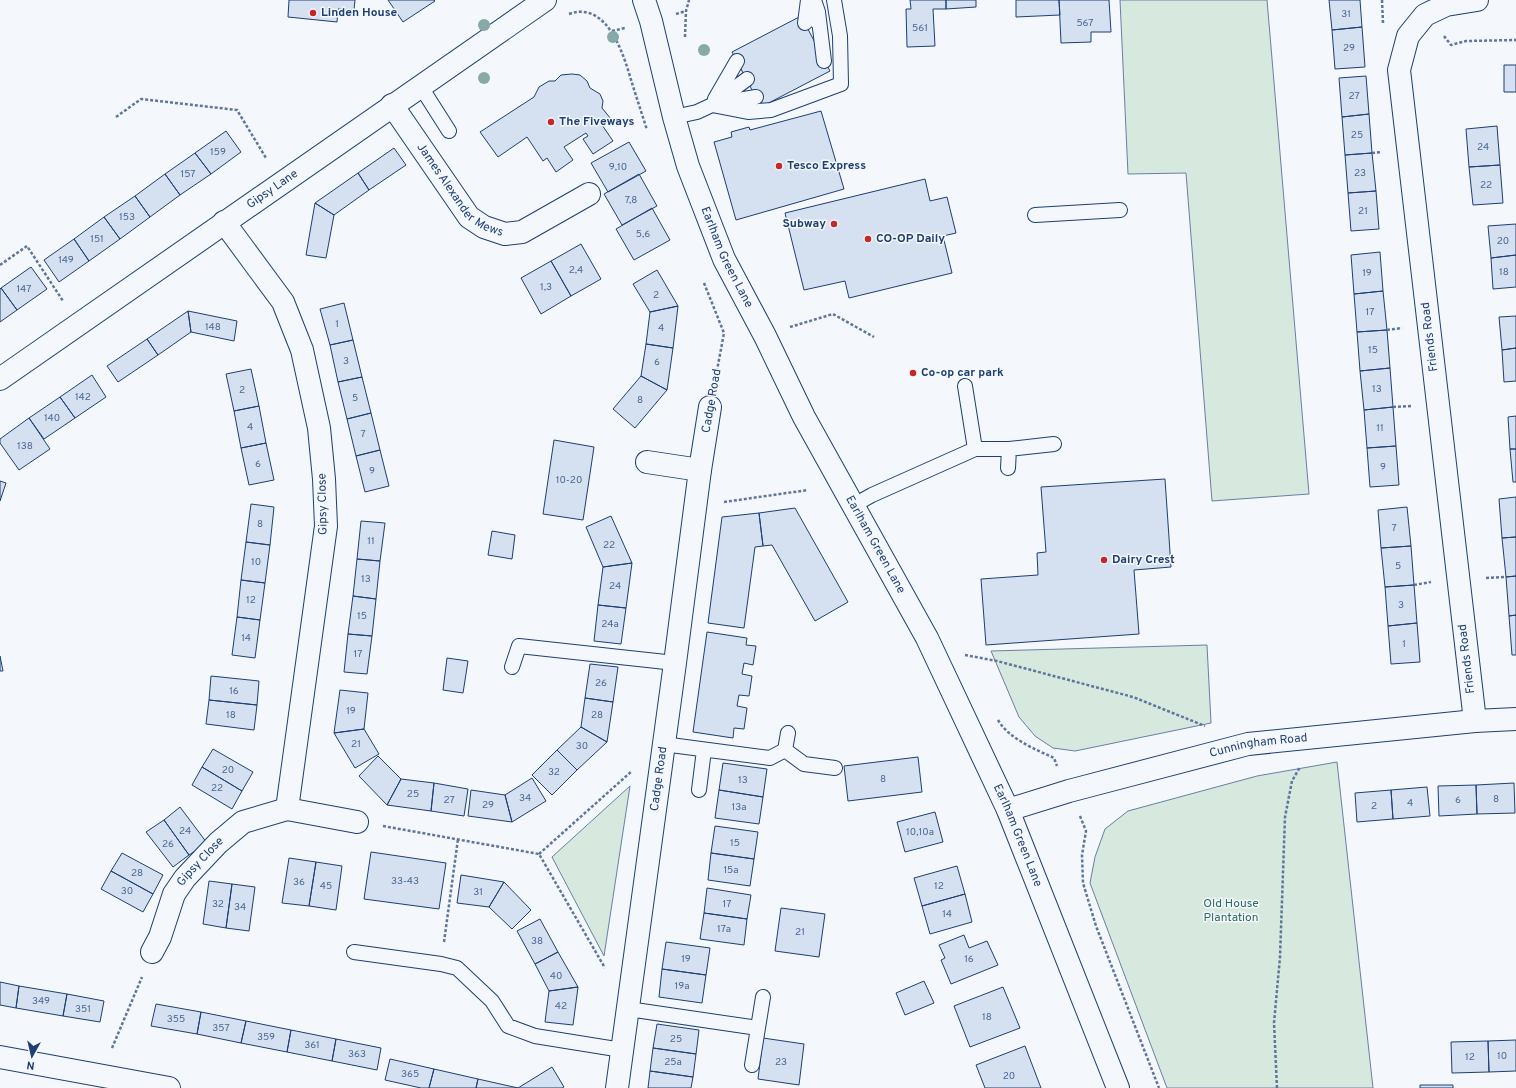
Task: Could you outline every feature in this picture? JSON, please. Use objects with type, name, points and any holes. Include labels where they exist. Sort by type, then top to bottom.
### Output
[{"type":"street","name":"Gipsy Lane","points":[[0,379],[545,0]]},
{"type":"street","name":"Earlham Green Lane","points":[[644,0],[651,21],[674,117],[688,166],[724,259],[765,336],[804,417],[927,638],[1008,810],[1118,1088]]},
{"type":"street","name":"Friends Road","points":[[1474,721],[1399,70],[1408,36],[1425,15],[1446,5],[1469,0],[1477,0]]},
{"type":"street","name":"James Alexander Mews","points":[[392,105],[469,217],[484,227],[505,234],[522,232],[588,194]]},
{"type":"street","name":"Gipsy Close","points":[[224,222],[283,302],[302,350],[320,435],[326,526],[287,809]]},
{"type":"street","name":"Cadge Road","points":[[617,1088],[700,470],[710,407]]},
{"type":"street","points":[[647,462],[700,470]]},
{"type":"street","name":"Cunningham Road","points":[[1008,810],[1069,790],[1248,744],[1474,721],[1516,719]]},
{"type":"street","name":"Gipsy Close","points":[[152,952],[160,937],[174,894],[185,878],[218,843],[243,822],[287,809],[356,822]]},
{"type":"street","points":[[0,1057],[169,1088]]},
{"type":"lane","points":[[805,23],[808,0]]},
{"type":"lane","points":[[712,105],[748,112],[771,110],[841,84],[840,36],[834,0]]},
{"type":"lane","points":[[814,42],[816,6]]},
{"type":"lane","points":[[816,6],[824,61]]},
{"type":"lane","points":[[712,105],[737,61]]},
{"type":"lane","points":[[674,117],[697,112],[712,105],[747,79]]},
{"type":"lane","points":[[421,87],[449,131]]},
{"type":"lane","points":[[712,105],[756,97]]},
{"type":"lane","points":[[1035,215],[1120,210]]},
{"type":"lane","points":[[965,386],[975,448]]},
{"type":"lane","points":[[854,505],[872,495],[975,448],[1009,449],[1054,444]]},
{"type":"lane","points":[[1008,468],[1009,449]]},
{"type":"lane","points":[[512,667],[519,646],[675,663]]},
{"type":"lane","points":[[785,750],[788,733]]},
{"type":"lane","points":[[663,744],[770,758],[785,750]]},
{"type":"lane","points":[[699,790],[704,750]]},
{"type":"lane","points":[[785,750],[804,764],[835,768]]},
{"type":"lane","points":[[354,952],[441,964],[457,968],[492,1001],[508,1026],[535,1036],[622,1050]]},
{"type":"lane","points":[[752,1065],[763,997]]},
{"type":"lane","points":[[628,1009],[758,1028]]},
{"type":"path","points":[[563,16],[576,11],[589,13],[601,20],[612,31],[622,49],[650,137]]},
{"type":"path","points":[[1451,44],[1466,41],[1516,40]]},
{"type":"path","points":[[116,117],[141,99],[237,110],[266,158]]},
{"type":"path","points":[[0,265],[27,246],[63,301]]},
{"type":"path","name":"Cadge Road","points":[[703,281],[724,333],[710,407]]},
{"type":"path","points":[[784,329],[833,314],[874,337]]},
{"type":"path","points":[[720,503],[808,490]]},
{"type":"path","points":[[964,655],[997,661],[1133,697],[1248,744]]},
{"type":"path","points":[[1277,1088],[1274,1023],[1280,957],[1285,817],[1292,781],[1304,760],[1314,757],[1313,738]]},
{"type":"path","points":[[539,854],[636,768]]},
{"type":"path","points":[[356,822],[539,854],[606,970]]},
{"type":"path","points":[[441,964],[458,839]]},
{"type":"path","points":[[112,1048],[152,952]]},
{"type":"green space","points":[[1120,0],[1267,0],[1309,494],[1212,501],[1186,173],[1128,174]]},
{"type":"green space","points":[[1207,645],[1211,723],[1075,751],[1053,748],[1035,736],[1019,717],[991,651]]},
{"type":"green space","name":"Old House Plantation","points":[[1337,762],[1373,1088],[1167,1088],[1090,883],[1095,857],[1105,829],[1128,811],[1257,776]]},
{"type":"green space","points":[[630,786],[604,956],[552,857]]},
{"type":"building","name":"Linden House","points":[[289,0],[355,0],[354,10],[338,9],[337,22],[288,17]]},
{"type":"building","points":[[388,0],[434,0],[435,1],[403,22]]},
{"type":"building","points":[[910,0],[946,0],[946,9],[933,9],[935,46],[907,47],[906,9],[911,9]]},
{"type":"building","points":[[946,0],[976,0],[976,7],[946,9]]},
{"type":"building","points":[[1016,0],[1059,0],[1060,15],[1016,17]]},
{"type":"building","points":[[1059,0],[1109,0],[1111,32],[1091,32],[1091,42],[1061,43]]},
{"type":"building","points":[[1329,0],[1360,0],[1362,27],[1332,30]]},
{"type":"building","points":[[801,16],[830,71],[761,107],[732,52]]},
{"type":"building","points":[[1362,27],[1365,67],[1335,69],[1332,30]]},
{"type":"building","points":[[1504,65],[1516,65],[1516,92],[1504,92]]},
{"type":"building","name":"The Fiveways","points":[[561,75],[580,75],[587,81],[590,88],[600,94],[603,101],[602,108],[611,119],[602,125],[613,141],[593,154],[583,139],[588,136],[586,133],[564,147],[573,160],[556,172],[547,158],[543,161],[527,137],[498,157],[480,132],[534,97],[539,87],[549,81],[555,81]]},
{"type":"building","points":[[1366,76],[1369,114],[1342,117],[1339,78]]},
{"type":"building","name":"Tesco Express","points":[[821,111],[844,189],[736,220],[714,142],[732,137],[731,132],[749,127],[750,130]]},
{"type":"building","points":[[1369,114],[1372,153],[1345,155],[1342,117]]},
{"type":"building","points":[[1497,126],[1500,165],[1469,167],[1466,129]]},
{"type":"building","points":[[226,131],[241,152],[211,174],[195,153]]},
{"type":"building","points":[[629,142],[646,171],[608,192],[591,163]]},
{"type":"building","points":[[394,148],[406,165],[369,190],[358,173]]},
{"type":"building","points":[[195,153],[211,174],[180,195],[165,174]]},
{"type":"building","points":[[1372,153],[1376,191],[1348,193],[1345,155]]},
{"type":"building","points":[[1500,165],[1503,203],[1473,205],[1469,167]]},
{"type":"building","points":[[358,173],[369,190],[334,215],[315,203]]},
{"type":"building","points":[[165,174],[180,195],[150,217],[135,196]]},
{"type":"building","points":[[639,174],[657,206],[622,225],[604,194]]},
{"type":"building","name":"CO-OP Daily","points":[[925,179],[930,201],[947,197],[956,233],[943,236],[952,273],[849,298],[845,281],[804,290],[785,213]]},
{"type":"building","points":[[1376,191],[1379,229],[1351,231],[1348,193]]},
{"type":"building","points":[[135,196],[150,217],[120,239],[104,217]]},
{"type":"building","points":[[315,203],[334,215],[326,258],[306,255]]},
{"type":"building","points":[[652,208],[670,240],[634,260],[616,229]]},
{"type":"building","points":[[104,217],[120,239],[89,261],[74,239]]},
{"type":"building","points":[[1516,224],[1516,255],[1491,258],[1488,226]]},
{"type":"building","points":[[74,239],[89,261],[59,282],[44,260]]},
{"type":"building","points":[[581,244],[601,279],[571,296],[551,261]]},
{"type":"building","points":[[1380,252],[1383,291],[1354,294],[1351,255]]},
{"type":"building","points":[[1516,255],[1516,287],[1493,289],[1491,258]]},
{"type":"building","points":[[551,261],[571,296],[541,314],[521,278]]},
{"type":"building","points":[[31,267],[47,289],[17,310],[1,288]]},
{"type":"building","points":[[657,270],[678,306],[650,312],[633,284]]},
{"type":"building","points":[[1,288],[17,310],[0,322],[0,289]]},
{"type":"building","points":[[1383,291],[1387,330],[1357,332],[1354,294]]},
{"type":"building","points":[[344,303],[353,340],[330,345],[320,309]]},
{"type":"building","points":[[678,306],[673,348],[646,344],[650,312]]},
{"type":"building","points":[[188,311],[191,332],[158,355],[147,339]]},
{"type":"building","points":[[188,311],[237,321],[234,341],[191,332]]},
{"type":"building","points":[[1516,316],[1516,348],[1502,350],[1499,317]]},
{"type":"building","points":[[1387,330],[1390,368],[1360,371],[1357,332]]},
{"type":"building","points":[[147,339],[158,355],[118,382],[107,366]]},
{"type":"building","points":[[353,340],[362,377],[338,382],[330,345]]},
{"type":"building","points":[[646,344],[673,348],[667,390],[641,376]]},
{"type":"building","points":[[1516,348],[1516,381],[1504,382],[1502,350]]},
{"type":"building","points":[[1390,368],[1393,407],[1364,410],[1360,371]]},
{"type":"building","points":[[251,369],[259,406],[234,411],[226,374]]},
{"type":"building","points":[[92,375],[106,397],[75,418],[60,397]]},
{"type":"building","points":[[641,376],[667,390],[635,428],[613,409]]},
{"type":"building","points":[[362,377],[371,413],[347,419],[338,382]]},
{"type":"building","points":[[60,397],[75,418],[44,439],[29,418]]},
{"type":"building","points":[[259,406],[266,443],[241,448],[234,411]]},
{"type":"building","points":[[1393,407],[1396,446],[1367,448],[1364,410]]},
{"type":"building","points":[[371,413],[380,450],[356,456],[347,419]]},
{"type":"building","points":[[1516,416],[1516,449],[1510,449],[1508,417]]},
{"type":"building","points":[[29,418],[50,449],[19,470],[0,443],[0,439]]},
{"type":"building","points":[[554,440],[594,447],[583,520],[543,514]]},
{"type":"building","points":[[266,443],[274,480],[249,485],[241,448]]},
{"type":"building","points":[[1396,446],[1399,485],[1370,487],[1367,448]]},
{"type":"building","points":[[1510,449],[1516,449],[1516,482],[1513,482]]},
{"type":"building","points":[[380,450],[389,486],[365,492],[356,456]]},
{"type":"building","name":"Dairy Crest","points":[[1165,479],[1171,567],[1134,570],[1139,634],[986,645],[981,579],[1038,575],[1037,553],[1046,552],[1041,487]]},
{"type":"building","points":[[0,481],[6,483],[0,501]]},
{"type":"building","points":[[1516,497],[1516,537],[1502,538],[1499,499]]},
{"type":"building","points":[[251,504],[274,507],[270,545],[246,542]]},
{"type":"building","points":[[1407,507],[1411,546],[1381,548],[1378,510]]},
{"type":"building","points":[[795,508],[848,602],[815,621],[772,545],[763,546],[759,513]]},
{"type":"building","points":[[759,513],[763,546],[755,547],[744,628],[708,623],[722,517]]},
{"type":"building","points":[[611,516],[632,563],[603,567],[586,527]]},
{"type":"building","points":[[361,521],[385,523],[380,561],[357,559]]},
{"type":"building","points":[[492,531],[515,535],[512,559],[488,555]]},
{"type":"building","points":[[1516,537],[1516,576],[1506,577],[1502,538]]},
{"type":"building","points":[[246,542],[270,545],[265,583],[241,580]]},
{"type":"building","points":[[1411,546],[1414,585],[1385,587],[1381,548]]},
{"type":"building","points":[[357,559],[380,561],[376,599],[353,596]]},
{"type":"building","points":[[632,563],[626,608],[598,605],[603,567]]},
{"type":"building","points":[[1516,576],[1516,615],[1509,616],[1506,577]]},
{"type":"building","points":[[241,580],[265,583],[260,620],[237,617]]},
{"type":"building","points":[[1414,585],[1417,623],[1388,626],[1385,587]]},
{"type":"building","points":[[353,596],[376,599],[372,636],[348,634]]},
{"type":"building","points":[[598,605],[626,608],[621,644],[594,641]]},
{"type":"building","points":[[1516,615],[1516,655],[1512,655],[1509,616]]},
{"type":"building","points":[[237,617],[260,620],[255,658],[232,655]]},
{"type":"building","points":[[1417,623],[1420,662],[1391,664],[1388,626]]},
{"type":"building","points":[[707,632],[747,638],[746,645],[756,646],[753,665],[744,663],[742,674],[752,676],[749,696],[739,695],[737,706],[747,708],[744,729],[734,728],[733,738],[693,732]]},
{"type":"building","points":[[348,634],[372,636],[367,674],[344,672]]},
{"type":"building","points":[[0,656],[3,671],[0,671]]},
{"type":"building","points":[[447,658],[468,661],[463,693],[443,690]]},
{"type":"building","points":[[590,664],[618,667],[613,702],[585,698]]},
{"type":"building","points":[[211,676],[259,681],[257,705],[209,700]]},
{"type":"building","points":[[340,690],[368,693],[364,729],[334,733]]},
{"type":"building","points":[[585,698],[613,702],[607,742],[581,727]]},
{"type":"building","points":[[209,700],[257,705],[254,730],[206,724]]},
{"type":"building","points":[[581,727],[607,742],[577,770],[557,750]]},
{"type":"building","points":[[364,729],[379,754],[355,768],[334,733]]},
{"type":"building","points":[[213,749],[253,772],[242,791],[202,767]]},
{"type":"building","points":[[557,750],[577,770],[552,795],[532,775]]},
{"type":"building","points":[[378,756],[401,779],[387,805],[359,776]]},
{"type":"building","points":[[918,757],[922,792],[848,801],[844,766]]},
{"type":"building","points":[[723,763],[767,769],[763,797],[719,790]]},
{"type":"building","points":[[202,767],[242,791],[232,809],[192,785]]},
{"type":"building","points":[[532,778],[546,801],[512,822],[505,795]]},
{"type":"building","points":[[401,779],[434,783],[431,811],[387,805]]},
{"type":"building","points":[[434,783],[468,789],[464,816],[431,811]]},
{"type":"building","points":[[1514,783],[1515,813],[1477,814],[1476,785]]},
{"type":"building","points":[[1476,785],[1477,814],[1439,816],[1438,786]]},
{"type":"building","points":[[1427,787],[1430,816],[1393,819],[1391,790]]},
{"type":"building","points":[[471,790],[505,795],[512,822],[468,816]]},
{"type":"building","points":[[719,790],[763,797],[759,824],[715,818]]},
{"type":"building","points":[[1391,790],[1393,819],[1357,822],[1355,793]]},
{"type":"building","points":[[180,807],[207,843],[189,855],[164,820]]},
{"type":"building","points":[[935,812],[943,842],[905,852],[897,822]]},
{"type":"building","points":[[164,820],[189,855],[173,867],[146,832]]},
{"type":"building","points":[[715,826],[758,832],[754,859],[711,853]]},
{"type":"building","points":[[371,852],[446,863],[439,909],[364,899]]},
{"type":"building","points":[[122,853],[163,875],[153,894],[111,871]]},
{"type":"building","points":[[711,853],[754,859],[750,886],[708,880]]},
{"type":"building","points":[[289,858],[316,862],[309,906],[282,903]]},
{"type":"building","points":[[316,862],[342,866],[336,910],[309,906]]},
{"type":"building","points":[[957,866],[965,894],[922,906],[914,878]]},
{"type":"building","points":[[111,871],[153,894],[143,912],[101,889]]},
{"type":"building","points":[[461,875],[504,882],[489,907],[457,903]]},
{"type":"building","points":[[209,881],[232,884],[226,928],[203,924]]},
{"type":"building","points":[[504,882],[531,910],[512,929],[489,907]]},
{"type":"building","points":[[232,884],[255,887],[249,931],[226,928]]},
{"type":"building","points":[[707,888],[751,895],[747,919],[704,913]]},
{"type":"building","points":[[965,894],[972,922],[930,934],[922,906]]},
{"type":"building","points":[[781,908],[825,914],[819,957],[775,951]]},
{"type":"building","points":[[704,913],[747,919],[744,945],[700,939]]},
{"type":"building","points":[[540,919],[558,952],[535,964],[517,931]]},
{"type":"building","points":[[964,935],[969,948],[987,941],[998,965],[951,984],[941,960],[945,958],[939,945]]},
{"type":"building","points":[[666,942],[710,948],[706,975],[662,969]]},
{"type":"building","points":[[558,952],[578,987],[549,991],[535,964]]},
{"type":"building","points":[[662,969],[706,975],[702,1003],[659,997]]},
{"type":"building","points":[[924,981],[934,1003],[905,1015],[896,993]]},
{"type":"building","points":[[0,982],[19,986],[16,1008],[0,1005]]},
{"type":"building","points":[[19,986],[67,994],[63,1016],[16,1008]]},
{"type":"building","points":[[578,987],[573,1025],[545,1022],[549,991]]},
{"type":"building","points":[[1003,987],[1020,1028],[970,1047],[954,1006]]},
{"type":"building","points":[[67,994],[104,1001],[100,1022],[63,1016]]},
{"type":"building","points":[[156,1004],[201,1012],[197,1034],[151,1026]]},
{"type":"building","points":[[201,1012],[246,1021],[241,1043],[197,1034]]},
{"type":"building","points":[[246,1021],[291,1030],[287,1052],[241,1043]]},
{"type":"building","points":[[657,1024],[699,1030],[696,1054],[653,1048]]},
{"type":"building","points":[[291,1030],[336,1039],[332,1061],[287,1052]]},
{"type":"building","points":[[763,1038],[804,1044],[799,1085],[758,1079]]},
{"type":"building","points":[[336,1039],[381,1048],[377,1070],[332,1061]]},
{"type":"building","points":[[1516,1040],[1516,1071],[1489,1072],[1488,1041]]},
{"type":"building","points":[[1488,1041],[1489,1072],[1452,1073],[1451,1042]]},
{"type":"building","points":[[1025,1046],[1041,1088],[985,1088],[976,1065]]},
{"type":"building","points":[[653,1048],[696,1054],[693,1077],[650,1071]]},
{"type":"building","points":[[390,1059],[434,1069],[429,1088],[421,1088],[385,1080]]},
{"type":"building","points":[[552,1067],[564,1087],[518,1088]]},
{"type":"building","points":[[434,1069],[478,1079],[476,1088],[429,1088]]},
{"type":"building","points":[[650,1071],[693,1077],[691,1088],[648,1088]]},
{"type":"building","points":[[478,1079],[518,1088],[476,1088]]},
{"type":"building","points":[[1420,1085],[1453,1085],[1453,1088],[1420,1088]]},
{"type":"place","name":"Linden House","points":[[313,13]]},
{"type":"place","name":"The Fiveways","points":[[551,122]]},
{"type":"place","name":"Tesco Express","points":[[779,166]]},
{"type":"place","name":"Subway","points":[[834,224]]},
{"type":"place","name":"CO-OP Daily","points":[[868,239]]},
{"type":"place","name":"Co-op car park","points":[[913,373]]},
{"type":"place","name":"Dairy Crest","points":[[1104,560]]}]
